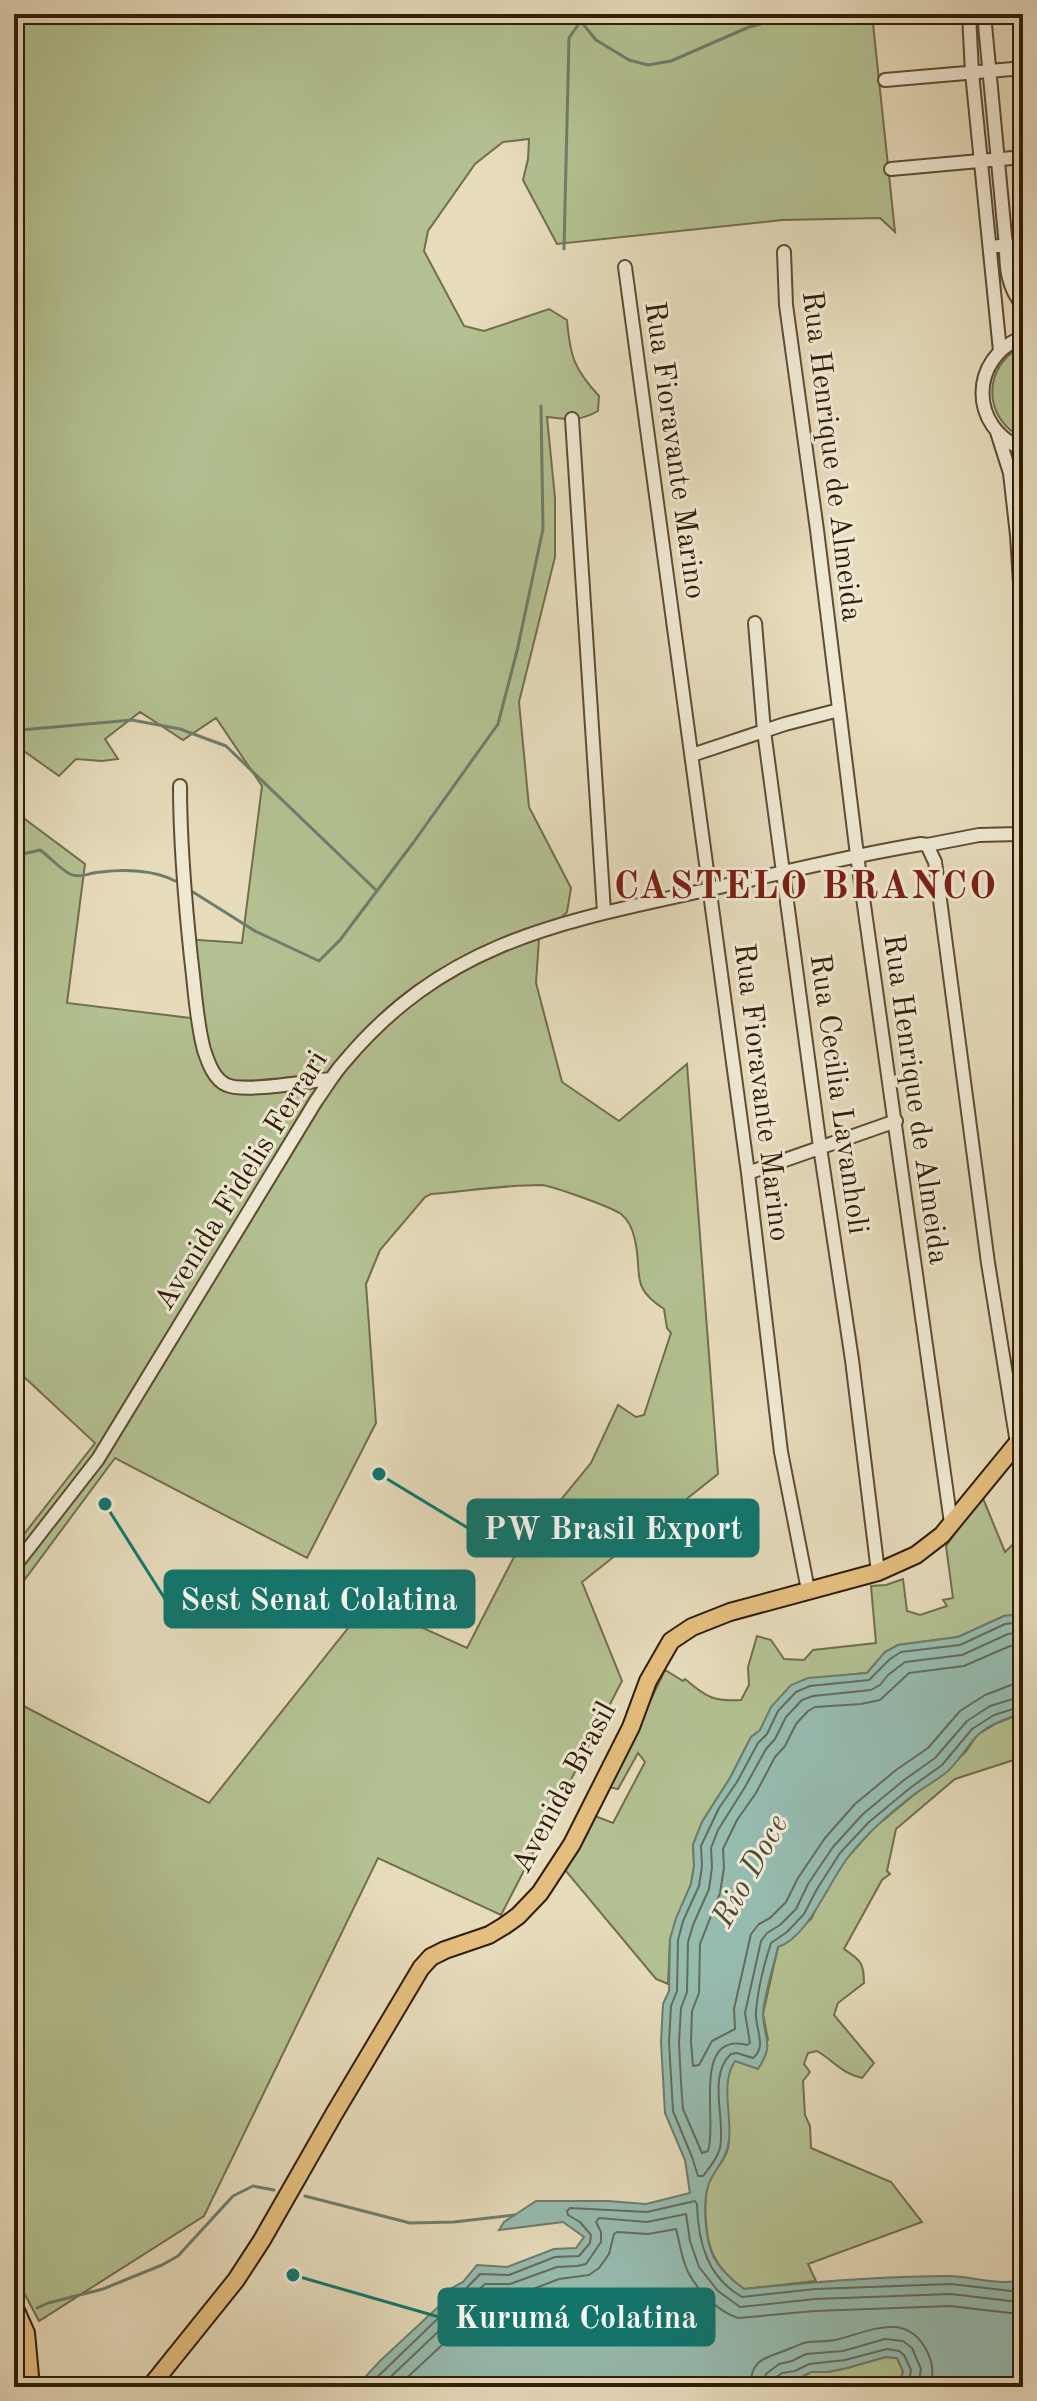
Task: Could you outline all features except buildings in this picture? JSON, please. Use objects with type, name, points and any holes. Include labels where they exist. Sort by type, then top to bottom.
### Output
[{"type":"main road","name":"Avenida Brasil","points":[[150,2387],[236,2280],[262,2240],[421,1968],[431,1957],[489,1935],[504,1926],[540,1893],[572,1844],[624,1740],[648,1681],[671,1641],[707,1620],[878,1572],[916,1555],[951,1523],[1020,1440]]},
{"type":"main road","points":[[14,2306],[26,2333],[31,2387]]},
{"type":"street","points":[[969,14],[980,162],[1000,351]]},
{"type":"street","points":[[984,14],[1006,271],[1011,287],[1023,306]]},
{"type":"street","points":[[885,80],[1023,68]]},
{"type":"street","points":[[891,169],[1023,157]]},
{"type":"street","points":[[990,246],[1023,245]]},
{"type":"street","name":"Rua Henrique de Almeida","points":[[784,252],[786,305],[857,855],[951,1523]]},
{"type":"street","name":"Rua Fioravante Marino","points":[[625,267],[748,1173],[781,1452],[808,1590]]},
{"type":"street","points":[[1023,337],[1000,351],[985,377],[982,396],[986,415],[997,432],[1010,473],[1020,534],[1023,631]]},
{"type":"street","points":[[572,419],[604,912]]},
{"type":"street","points":[[997,432],[1012,445],[1023,449]]},
{"type":"street","name":"Rua Cecilia Lavanholi","points":[[755,623],[764,731],[852,1360],[878,1572]]},
{"type":"street","points":[[692,755],[839,710]]},
{"type":"street","points":[[180,786],[182,868],[190,949],[199,1028],[209,1064],[216,1077],[228,1085],[247,1087],[331,1079]]},
{"type":"street","points":[[1023,814],[1020,820],[1023,834]]},
{"type":"street","name":"Avenida Fidelis Ferrari","points":[[14,1567],[98,1459],[343,1062],[386,1019],[442,974],[508,941],[604,912],[857,855],[979,835],[1023,834]]},
{"type":"street","points":[[924,845],[935,862],[988,1263],[1020,1440]]},
{"type":"street","points":[[748,1173],[896,1121]]},
{"type":"green space","points":[[14,14],[872,14],[895,232],[880,218],[782,220],[557,244],[523,180],[529,139],[503,142],[475,164],[428,231],[424,251],[464,326],[484,331],[549,309],[567,320],[575,361],[599,396],[598,411],[585,417],[547,417],[555,498],[555,557],[519,702],[529,807],[571,888],[567,912],[539,939],[536,983],[562,1082],[619,1121],[687,1064],[718,1474],[582,1582],[622,1681],[501,1915],[378,1858],[204,2216],[39,2321],[14,2274],[14,1701],[209,1803],[368,1603],[467,1648],[514,1557],[591,1463],[618,1405],[636,1417],[644,1415],[671,1333],[667,1328],[664,1309],[646,1293],[639,1279],[634,1237],[621,1214],[582,1197],[541,1185],[431,1194],[425,1197],[380,1250],[366,1284],[376,1423],[307,1558],[115,1458],[14,1594],[14,1547],[95,1443],[23,1376],[14,1375],[14,811],[85,864],[67,1003],[199,1019],[185,939],[242,943],[262,786],[216,718],[183,740],[140,712],[105,739],[118,759],[76,759],[59,776],[14,744]]},
{"type":"green space","points":[[1023,346],[1023,438],[1000,418],[992,392],[1000,366]]},
{"type":"green space","points":[[1008,453],[1023,460],[1020,517]]},
{"type":"green space","points":[[982,1496],[1005,1552],[1023,1535],[1023,1614],[1004,1616],[958,1637],[898,1645],[885,1652],[867,1673],[846,1675],[751,1737],[702,1822],[693,1845],[691,1884],[670,1939],[668,1984],[656,1979],[565,1870],[595,1816],[613,1823],[645,1762],[638,1753],[618,1789],[609,1787],[665,1670],[711,1697],[741,1700],[749,1685],[748,1667],[757,1636],[771,1640],[784,1659],[804,1660],[813,1650],[876,1643],[871,1586],[903,1579],[907,1611],[920,1615],[947,1606],[943,1600],[953,1598],[946,1546]]},
{"type":"green space","points":[[1023,1713],[1023,1757],[955,1779],[896,1829],[887,1871],[890,1874],[882,1880],[844,1949],[860,1962],[864,1983],[838,2003],[834,2015],[874,2063],[862,2078],[843,2070],[817,2051],[808,2053],[804,2064],[810,2072],[803,2081],[811,2148],[891,2182],[922,2222],[808,2264],[816,2281],[744,2289],[724,2271],[712,2251],[707,2231],[706,2197],[710,2180],[728,2148],[729,2071],[740,2056],[768,2040],[763,2014],[778,1947],[811,1919],[847,1858],[874,1828],[947,1771],[977,1735]]},
{"type":"green space","points":[[886,2357],[897,2358],[903,2371],[899,2387],[776,2387],[785,2380],[798,2379],[811,2372],[828,2372]]},
{"type":"water","name":"Rio Doce","points":[[1023,1614],[1023,1713],[984,1730],[947,1772],[872,1830],[841,1867],[808,1921],[789,1942],[778,1947],[763,2008],[766,2053],[758,2069],[735,2061],[731,2070],[727,2089],[728,2146],[708,2187],[705,2218],[714,2258],[744,2289],[898,2277],[958,2276],[996,2282],[1023,2279],[1023,2387],[899,2387],[903,2371],[897,2358],[885,2357],[828,2372],[811,2372],[798,2379],[785,2380],[776,2387],[356,2387],[451,2295],[450,2289],[463,2282],[477,2265],[507,2267],[554,2249],[576,2248],[584,2237],[563,2222],[499,2230],[504,2222],[536,2201],[646,2204],[690,2193],[685,2160],[665,2113],[661,2042],[663,2004],[669,1991],[670,1939],[691,1884],[693,1845],[702,1822],[751,1737],[760,1730],[771,1707],[791,1685],[808,1678],[867,1673],[885,1652],[898,1645],[958,1637],[1004,1616]]},
{"type":"waterway","points":[[575,14],[596,40],[629,60],[648,65],[671,61],[749,27],[823,14]]},
{"type":"waterway","points":[[564,249],[569,38],[580,22]]},
{"type":"waterway","points":[[193,892],[255,931],[319,961],[340,940],[413,843],[498,724],[543,529],[541,406]]},
{"type":"waterway","points":[[14,729],[132,720],[180,729],[226,746],[377,891]]},
{"type":"waterway","points":[[14,856],[40,850],[74,875],[129,871],[175,881]]},
{"type":"waterway","points":[[37,2308],[103,2289],[162,2265],[178,2256],[233,2196],[253,2186],[274,2190]]},
{"type":"waterway","points":[[305,2196],[410,2223],[514,2215]]},
{"type":"place","name":"PW Brasil Export","points":[[379,1474]]},
{"type":"place","name":"Sest Senat Colatina","points":[[105,1504]]},
{"type":"place","name":"Kurumá Colatina","points":[[293,2275]]},
{"type":"district","name":"CASTELO BRANCO","points":[[806,885]]}]
